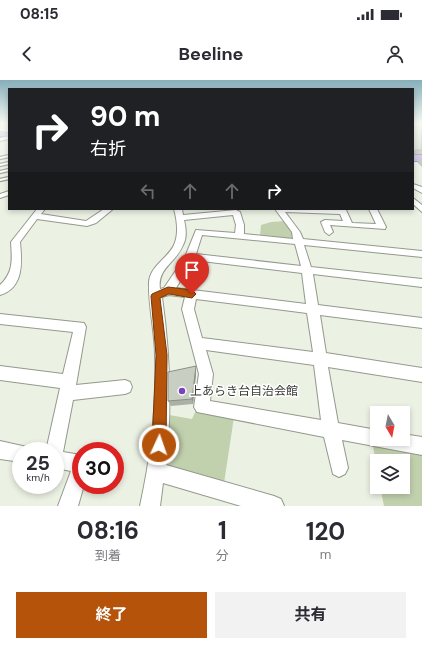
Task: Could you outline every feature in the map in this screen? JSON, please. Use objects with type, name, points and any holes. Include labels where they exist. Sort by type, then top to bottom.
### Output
[{"type":"street","points":[[0,291],[17,272],[15,242],[38,212],[86,224],[93,221],[108,210]]},
{"type":"street","points":[[280,210],[296,232],[307,270],[331,430],[339,468]]},
{"type":"street","points":[[300,210],[343,212],[348,224]]},
{"type":"street","points":[[329,232],[326,222],[382,227],[374,210]]},
{"type":"street","points":[[150,506],[157,472],[162,355],[154,281],[156,273],[177,249],[179,244],[179,213],[236,212],[240,225],[239,236]]},
{"type":"street","points":[[168,291],[190,258],[200,232],[422,254]]},
{"type":"street","points":[[190,258],[422,283]]},
{"type":"street","points":[[156,296],[168,291],[422,323]]},
{"type":"street","points":[[192,294],[188,309],[206,374],[202,407],[370,437]]},
{"type":"street","points":[[0,319],[80,328],[57,442]]},
{"type":"street","points":[[197,343],[320,359],[422,375]]},
{"type":"street","points":[[0,373],[68,387],[125,387]]},
{"type":"street","points":[[410,444],[422,446]]},
{"type":"street","points":[[0,450],[12,452]]},
{"type":"street","points":[[157,472],[274,506]]},
{"type":"street","points":[[68,506],[72,494]]},
{"type":"green space","points":[[286,221],[297,239],[260,236],[261,225],[271,222]]},
{"type":"green space","points":[[197,408],[234,417],[224,483],[160,469],[169,415],[192,419]]},
{"type":"green space","points":[[373,446],[405,446],[422,449],[422,506],[384,506],[381,494],[410,494],[410,454],[374,454]]},
{"type":"building","points":[[414,143],[422,143],[422,150],[415,150],[414,154]]},
{"type":"building","name":"上あらき台自治会館","points":[[196,366],[192,399],[168,401],[168,372]]},
{"type":"place","name":"上あらき台自治会館","points":[[182,391]]},
{"type":"route","points":[[159,445],[162,355],[156,296],[168,291],[192,294]]}]
